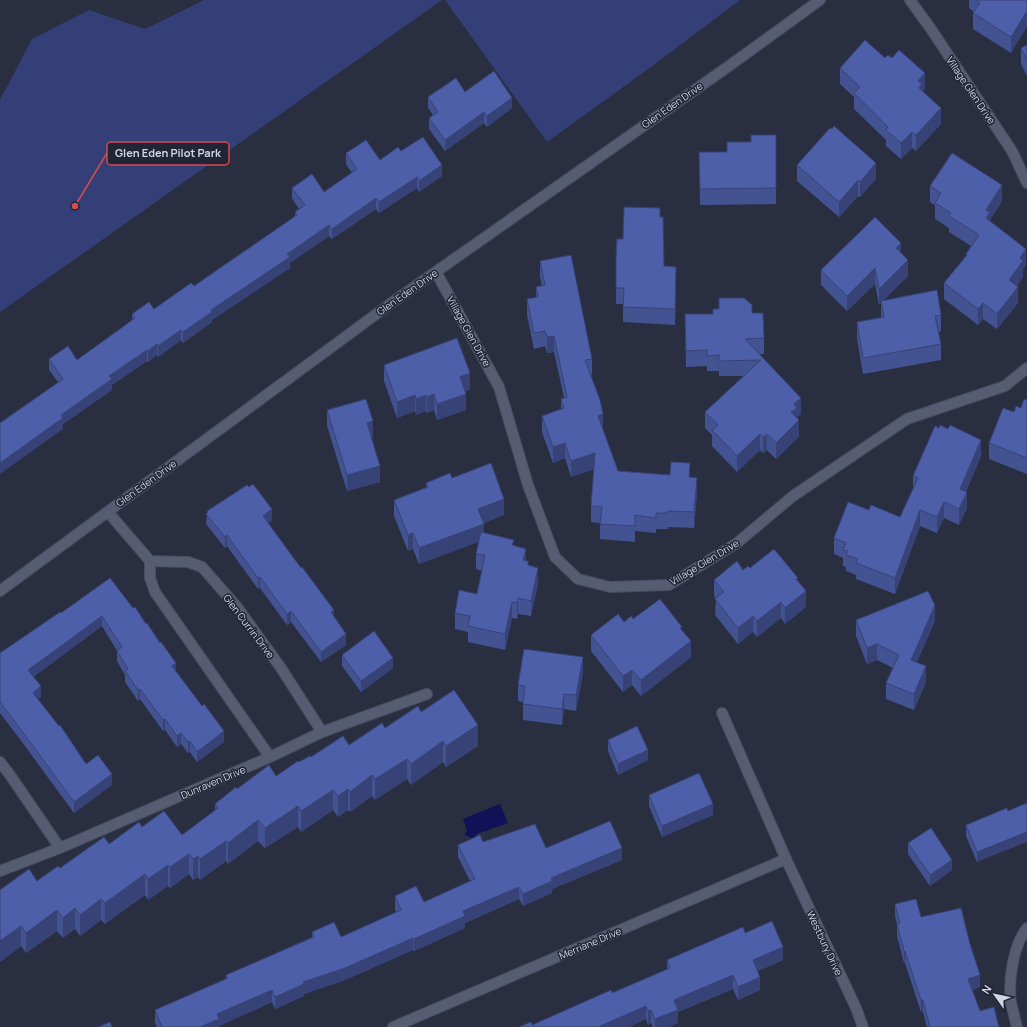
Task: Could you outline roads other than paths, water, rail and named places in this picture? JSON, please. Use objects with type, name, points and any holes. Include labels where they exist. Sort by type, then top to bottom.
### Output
[{"type":"street","name":"Glen Eden Drive","points":[[0,590],[371,318],[820,0]]},
{"type":"street","name":"Village Glen Drive","points":[[910,0],[1012,151],[1027,183]]},
{"type":"street","name":"Village Glen Drive","points":[[436,272],[499,387],[528,485],[555,557],[578,579],[610,587],[669,584],[737,543],[793,496],[907,419],[1005,386],[1027,368]]},
{"type":"street","points":[[108,512],[150,561],[150,578],[155,592],[270,757]]},
{"type":"street","name":"Glen Currin Drive","points":[[150,561],[188,562],[202,567],[237,607],[280,668],[322,732]]},
{"type":"street","name":"Dunraven Drive","points":[[1,868],[60,848],[270,757],[322,732],[427,694]]},
{"type":"street","name":"Westbury Drive","points":[[722,713],[786,859],[856,1008],[863,1027]]},
{"type":"street","points":[[0,762],[60,848]]},
{"type":"street","name":"Merriane Drive","points":[[393,1027],[786,859]]},
{"type":"street","points":[[1017,1027],[1011,1002],[1011,971],[1017,949],[1027,928]]},
{"type":"place","name":"Glen Eden Pilot Park","points":[[75,206]]}]
